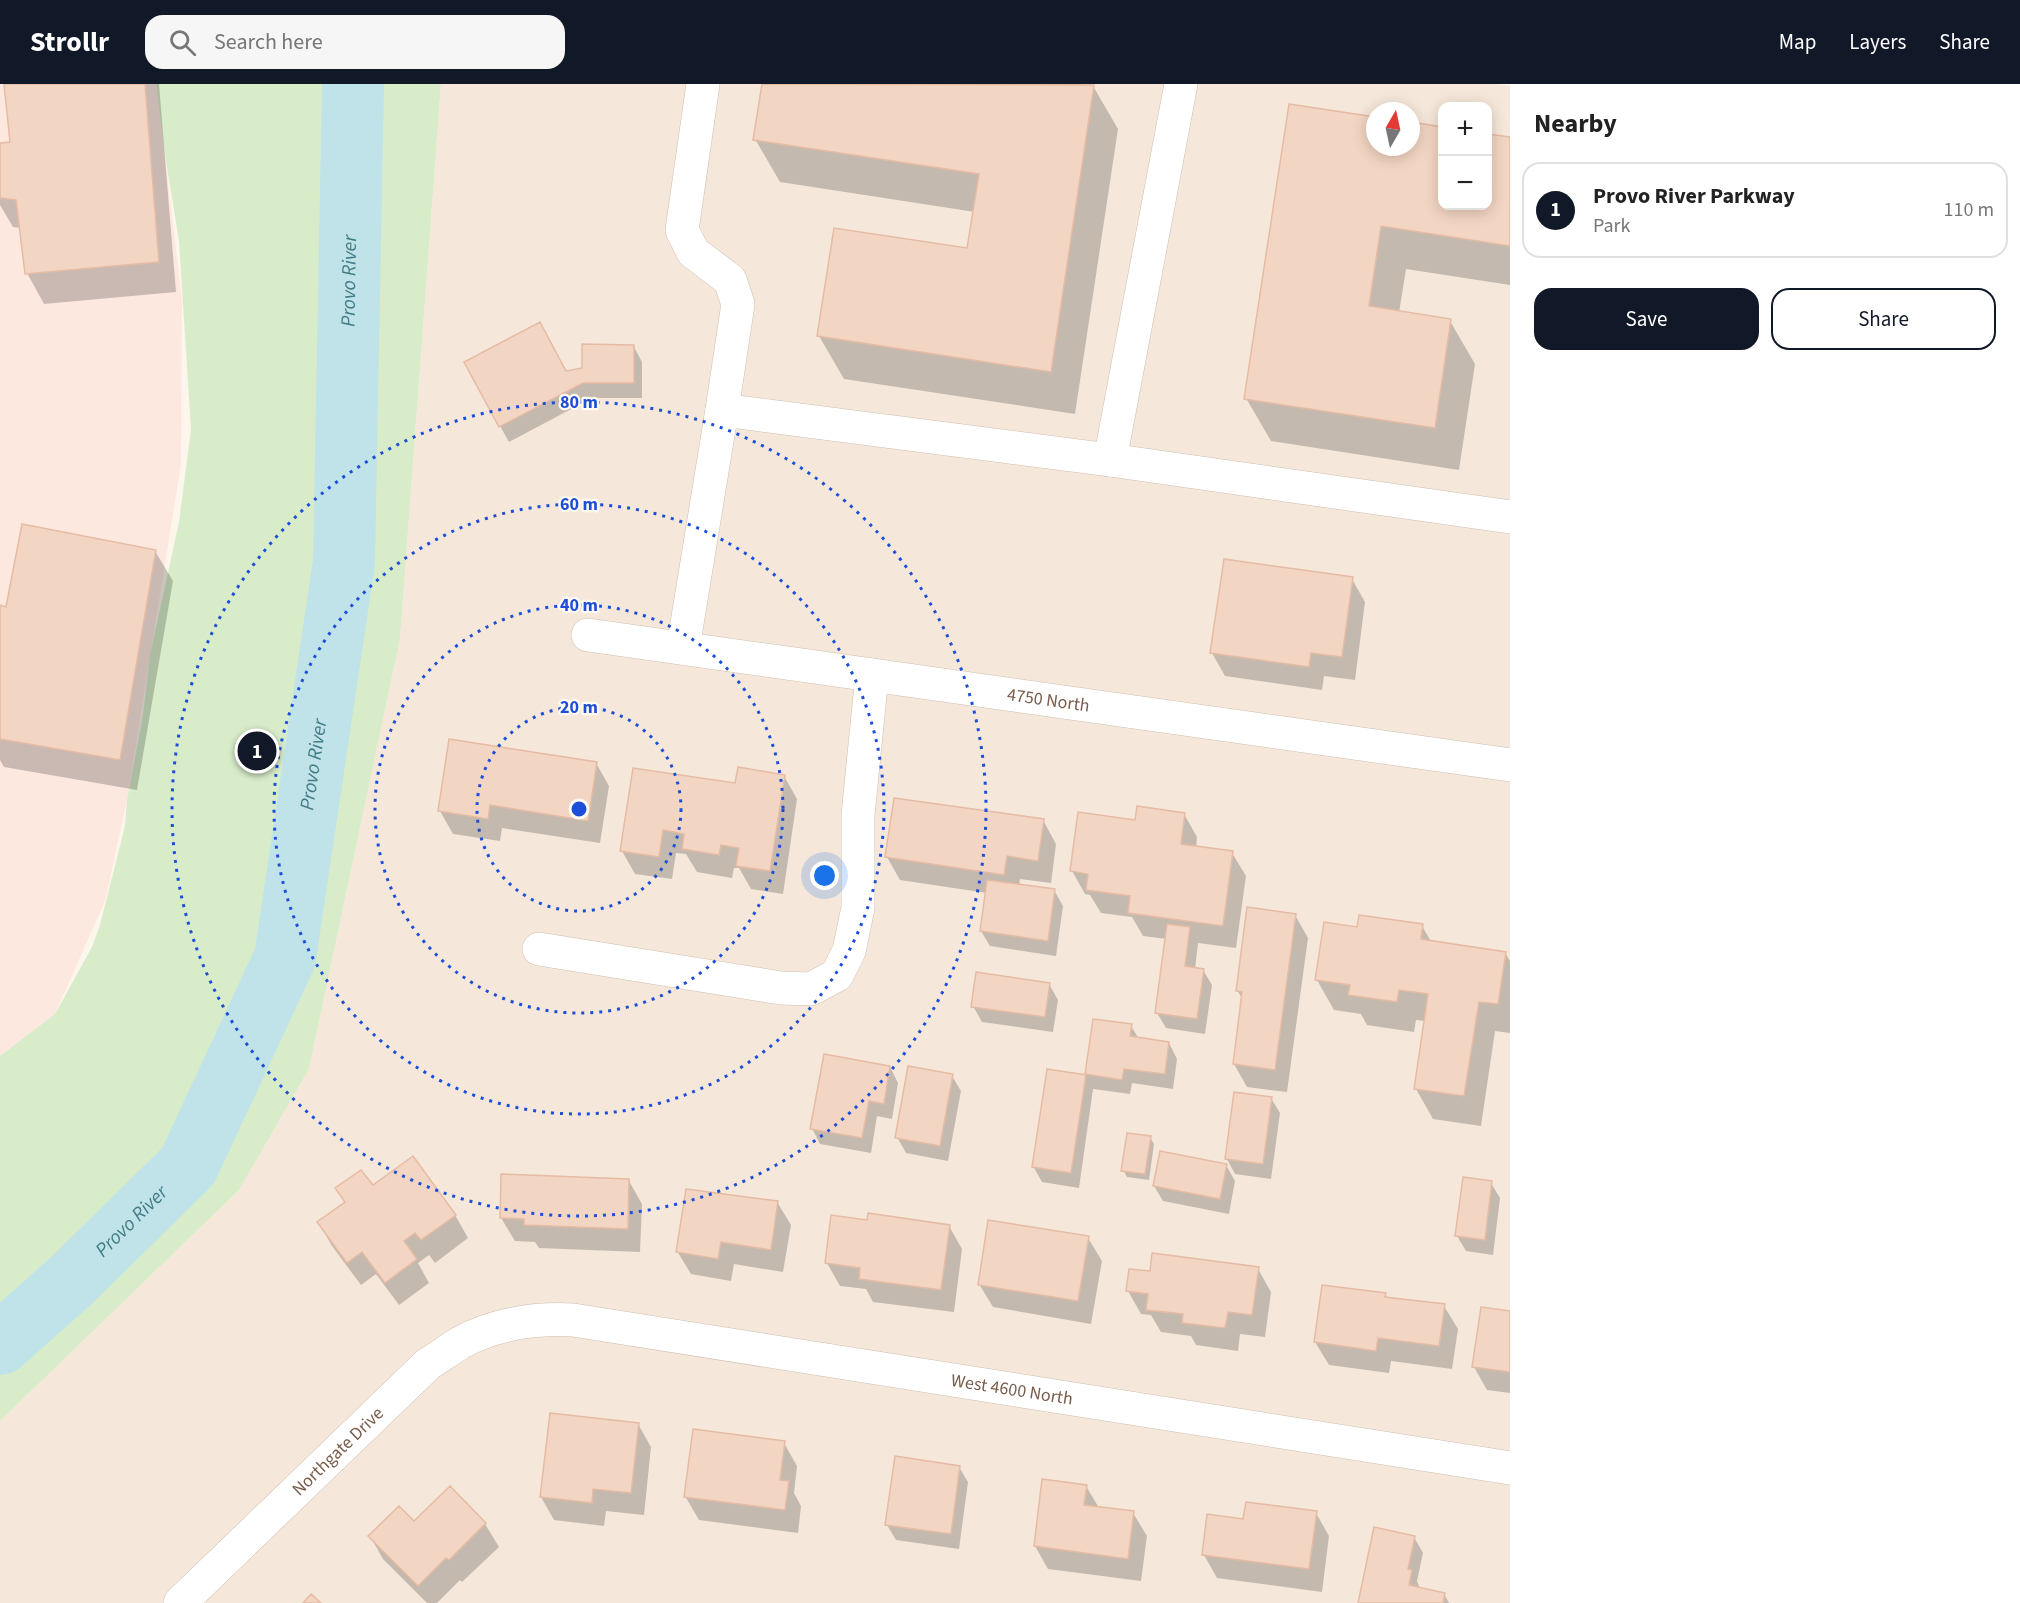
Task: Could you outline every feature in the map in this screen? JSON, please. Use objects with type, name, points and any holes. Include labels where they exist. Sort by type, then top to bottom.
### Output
[{"type":"street","points":[[683,648],[738,304],[730,279],[693,252],[682,230],[703,84]]},
{"type":"street","points":[[1110,460],[1181,84]]},
{"type":"street","points":[[722,410],[1110,460],[1510,517]]},
{"type":"street","name":"4750 North","points":[[588,635],[1510,765]]},
{"type":"street","points":[[539,949],[782,988],[811,989],[837,975],[849,951],[858,908],[858,815],[872,675]]},
{"type":"street","name":"West 4600 North","points":[[512,1325],[550,1319],[573,1320],[1510,1468]]},
{"type":"street","name":"Northgate Drive","points":[[180,1603],[428,1364],[461,1342],[497,1328],[512,1325]]},
{"type":"shaded area","points":[[0,84],[159,84],[182,300],[181,464],[127,800],[105,901],[55,1014],[0,1056]]},
{"type":"shaded area","points":[[441,84],[1496,84],[1510,86],[1510,1603],[0,1603],[0,1421],[239,1190],[309,1069],[400,639]]},
{"type":"green space","points":[[156,84],[441,84],[400,639],[309,1069],[239,1190],[0,1421],[0,1056],[55,1014],[92,947],[100,925],[125,826],[150,655],[179,522],[191,430],[179,241]]},
{"type":"building","points":[[4,84],[145,84],[159,262],[25,274],[16,200],[0,198],[0,143],[10,142]]},
{"type":"building","points":[[762,84],[1094,85],[1051,372],[817,336],[834,228],[967,248],[979,174],[753,140]]},
{"type":"building","points":[[1289,104],[1366,116],[1366,156],[1420,156],[1420,123],[1438,126],[1438,210],[1492,210],[1492,135],[1510,137],[1510,246],[1381,226],[1369,306],[1451,319],[1435,428],[1244,399]]},
{"type":"building","points":[[540,322],[566,371],[582,368],[582,344],[634,345],[634,383],[583,383],[499,427],[464,362]]},
{"type":"building","points":[[22,524],[156,550],[120,760],[0,739],[0,605],[6,607]]},
{"type":"building","points":[[1224,559],[1353,577],[1342,657],[1311,653],[1309,667],[1210,653]]},
{"type":"building","points":[[449,739],[597,762],[588,821],[490,805],[488,819],[438,811]]},
{"type":"building","points":[[738,767],[785,775],[770,871],[736,866],[739,848],[721,845],[719,855],[682,849],[684,834],[663,830],[659,857],[620,851],[633,768],[735,783]]},
{"type":"building","points":[[894,798],[1044,819],[1038,861],[1007,856],[1004,875],[885,857]]},
{"type":"building","points":[[1137,806],[1185,813],[1181,844],[1233,851],[1223,926],[1128,913],[1130,896],[1086,890],[1088,874],[1070,871],[1078,812],[1135,820]]},
{"type":"building","points":[[987,880],[1055,889],[1048,941],[980,931]]},
{"type":"building","points":[[1247,907],[1296,914],[1275,1070],[1233,1064],[1242,992],[1236,991]]},
{"type":"building","points":[[1359,915],[1423,924],[1421,939],[1506,952],[1498,1004],[1479,1002],[1464,1096],[1414,1089],[1428,994],[1399,990],[1397,1002],[1348,995],[1350,985],[1315,980],[1324,922],[1357,927]]},
{"type":"building","points":[[1167,924],[1190,927],[1185,966],[1204,969],[1197,1019],[1155,1013]]},
{"type":"building","points":[[976,972],[1050,983],[1045,1017],[971,1007]]},
{"type":"building","points":[[1093,1019],[1132,1024],[1130,1036],[1169,1042],[1165,1074],[1124,1069],[1122,1080],[1085,1074]]},
{"type":"building","points":[[824,1054],[890,1066],[884,1104],[869,1101],[862,1138],[810,1129]]},
{"type":"building","points":[[908,1066],[953,1074],[940,1146],[895,1138]]},
{"type":"building","points":[[1047,1069],[1086,1075],[1071,1173],[1032,1167]]},
{"type":"building","points":[[1234,1092],[1272,1097],[1263,1164],[1225,1159]]},
{"type":"building","points":[[1127,1133],[1151,1136],[1145,1174],[1121,1171]]},
{"type":"building","points":[[1160,1151],[1227,1164],[1220,1199],[1153,1186]]},
{"type":"building","points":[[413,1156],[456,1215],[421,1240],[415,1233],[404,1241],[417,1259],[385,1283],[362,1252],[347,1263],[317,1222],[345,1202],[335,1188],[361,1170],[373,1185]]},
{"type":"building","points":[[501,1174],[629,1179],[628,1229],[524,1225],[524,1219],[500,1218]]},
{"type":"building","points":[[1463,1177],[1492,1181],[1485,1240],[1455,1236]]},
{"type":"building","points":[[686,1189],[778,1201],[771,1250],[721,1242],[718,1259],[676,1252]]},
{"type":"building","points":[[868,1213],[950,1225],[941,1290],[859,1279],[860,1268],[825,1263],[831,1215],[867,1220]]},
{"type":"building","points":[[988,1220],[1089,1236],[1078,1301],[978,1285]]},
{"type":"building","points":[[1152,1253],[1259,1267],[1252,1315],[1228,1312],[1225,1328],[1182,1323],[1183,1314],[1146,1310],[1148,1294],[1126,1291],[1129,1269],[1150,1271]]},
{"type":"building","points":[[1322,1285],[1386,1293],[1385,1297],[1445,1304],[1439,1346],[1378,1338],[1376,1351],[1314,1342]]},
{"type":"building","points":[[1481,1307],[1510,1311],[1510,1372],[1472,1367]]},
{"type":"building","points":[[550,1413],[639,1423],[631,1493],[593,1489],[592,1503],[540,1497]]},
{"type":"building","points":[[693,1429],[785,1441],[780,1480],[789,1481],[785,1510],[684,1497]]},
{"type":"building","points":[[895,1456],[960,1466],[951,1534],[885,1525]]},
{"type":"building","points":[[1042,1479],[1087,1485],[1084,1505],[1134,1511],[1128,1559],[1034,1546]]},
{"type":"building","points":[[450,1486],[486,1523],[449,1560],[446,1558],[418,1586],[368,1536],[399,1506],[414,1521]]},
{"type":"building","points":[[1246,1502],[1317,1511],[1309,1569],[1202,1555],[1207,1514],[1243,1519]]},
{"type":"building","points":[[1374,1527],[1415,1536],[1408,1569],[1412,1570],[1409,1585],[1445,1593],[1443,1603],[1358,1603]]},
{"type":"building","points":[[311,1594],[321,1603],[303,1603]]},
{"type":"waterway","name":"Provo River","points":[[0,1344],[72,1280],[188,1166],[285,958],[344,562],[353,84]]},
{"type":"place","name":"Provo River Parkway","points":[[257,751]]}]
